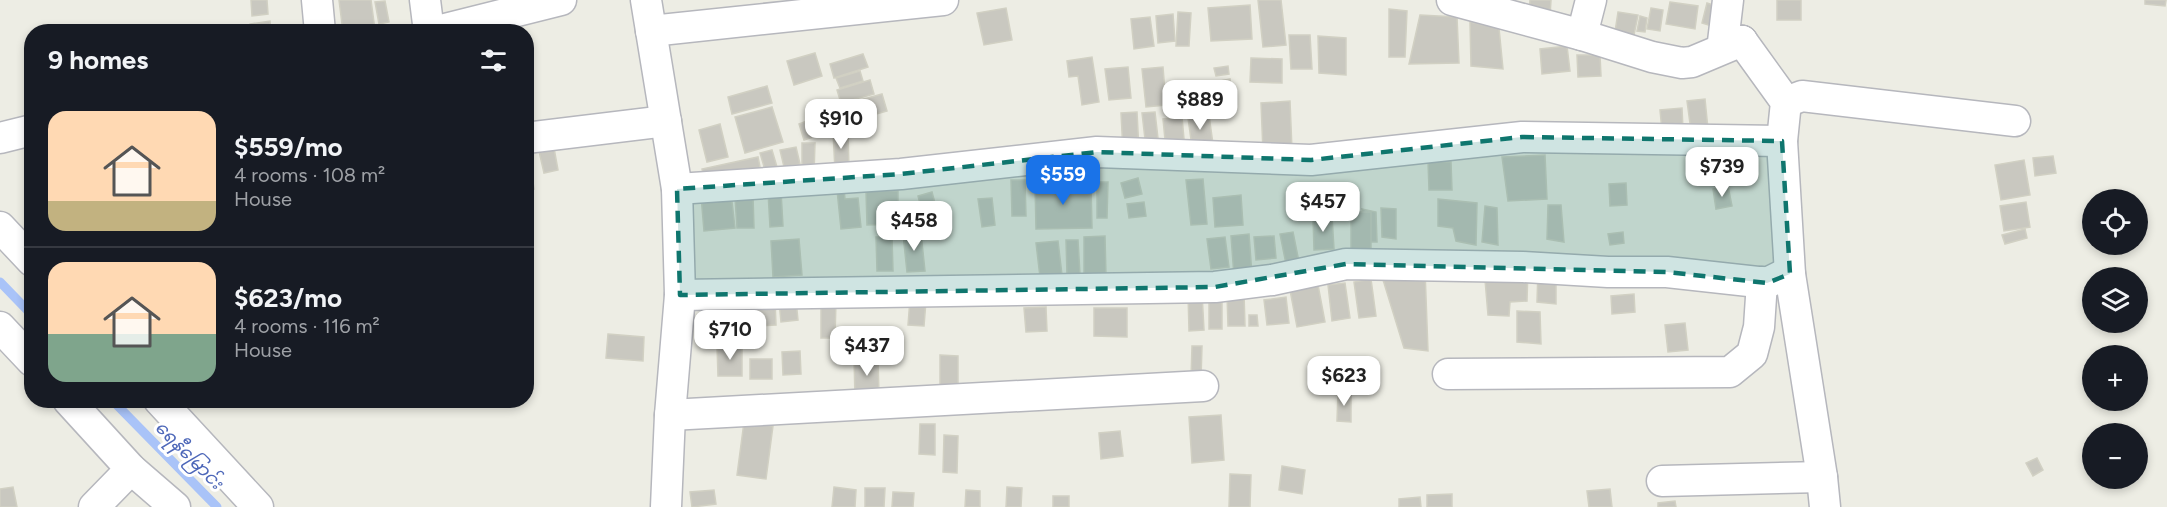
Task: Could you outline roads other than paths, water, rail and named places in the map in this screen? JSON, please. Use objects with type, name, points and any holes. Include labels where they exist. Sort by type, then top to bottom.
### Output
[{"type":"street","points":[[317,0],[319,24]]},
{"type":"street","points":[[425,0],[430,24]]},
{"type":"street","points":[[459,24],[528,4],[561,0]]},
{"type":"street","points":[[646,0],[677,189],[680,295],[670,415],[666,507]]},
{"type":"street","points":[[651,32],[943,0]]},
{"type":"street","points":[[1452,0],[1582,35],[1652,57],[1682,63],[1742,41]]},
{"type":"street","points":[[1582,35],[1591,0]]},
{"type":"street","points":[[1728,0],[1723,42],[1742,41]]},
{"type":"street","points":[[1742,41],[1786,102],[1779,142],[1776,278],[1813,477],[1825,507]]},
{"type":"street","points":[[1786,102],[1802,96],[2015,121]]},
{"type":"street","points":[[534,137],[666,121]]},
{"type":"street","points":[[0,138],[24,132]]},
{"type":"street","points":[[677,189],[901,174],[1097,152],[1311,160],[1522,137],[1779,142]]},
{"type":"street","points":[[0,227],[24,251]]},
{"type":"street","points":[[680,295],[1215,287],[1272,280],[1346,264],[1523,267],[1608,273],[1667,272],[1776,278]]},
{"type":"street","points":[[1448,374],[1730,372],[1752,354],[1776,278]]},
{"type":"street","points":[[0,327],[24,352]]},
{"type":"street","points":[[670,415],[1203,386]]},
{"type":"street","points":[[75,408],[131,470],[176,507]]},
{"type":"street","points":[[166,408],[258,507]]},
{"type":"street","points":[[94,507],[131,470]]},
{"type":"street","points":[[1662,481],[1813,477]]},
{"type":"waterway","name":"ရေနီမြောင်း","points":[[0,282],[24,307]]},
{"type":"waterway","name":"ရေနီမြောင်း","points":[[120,408],[217,507]]}]
